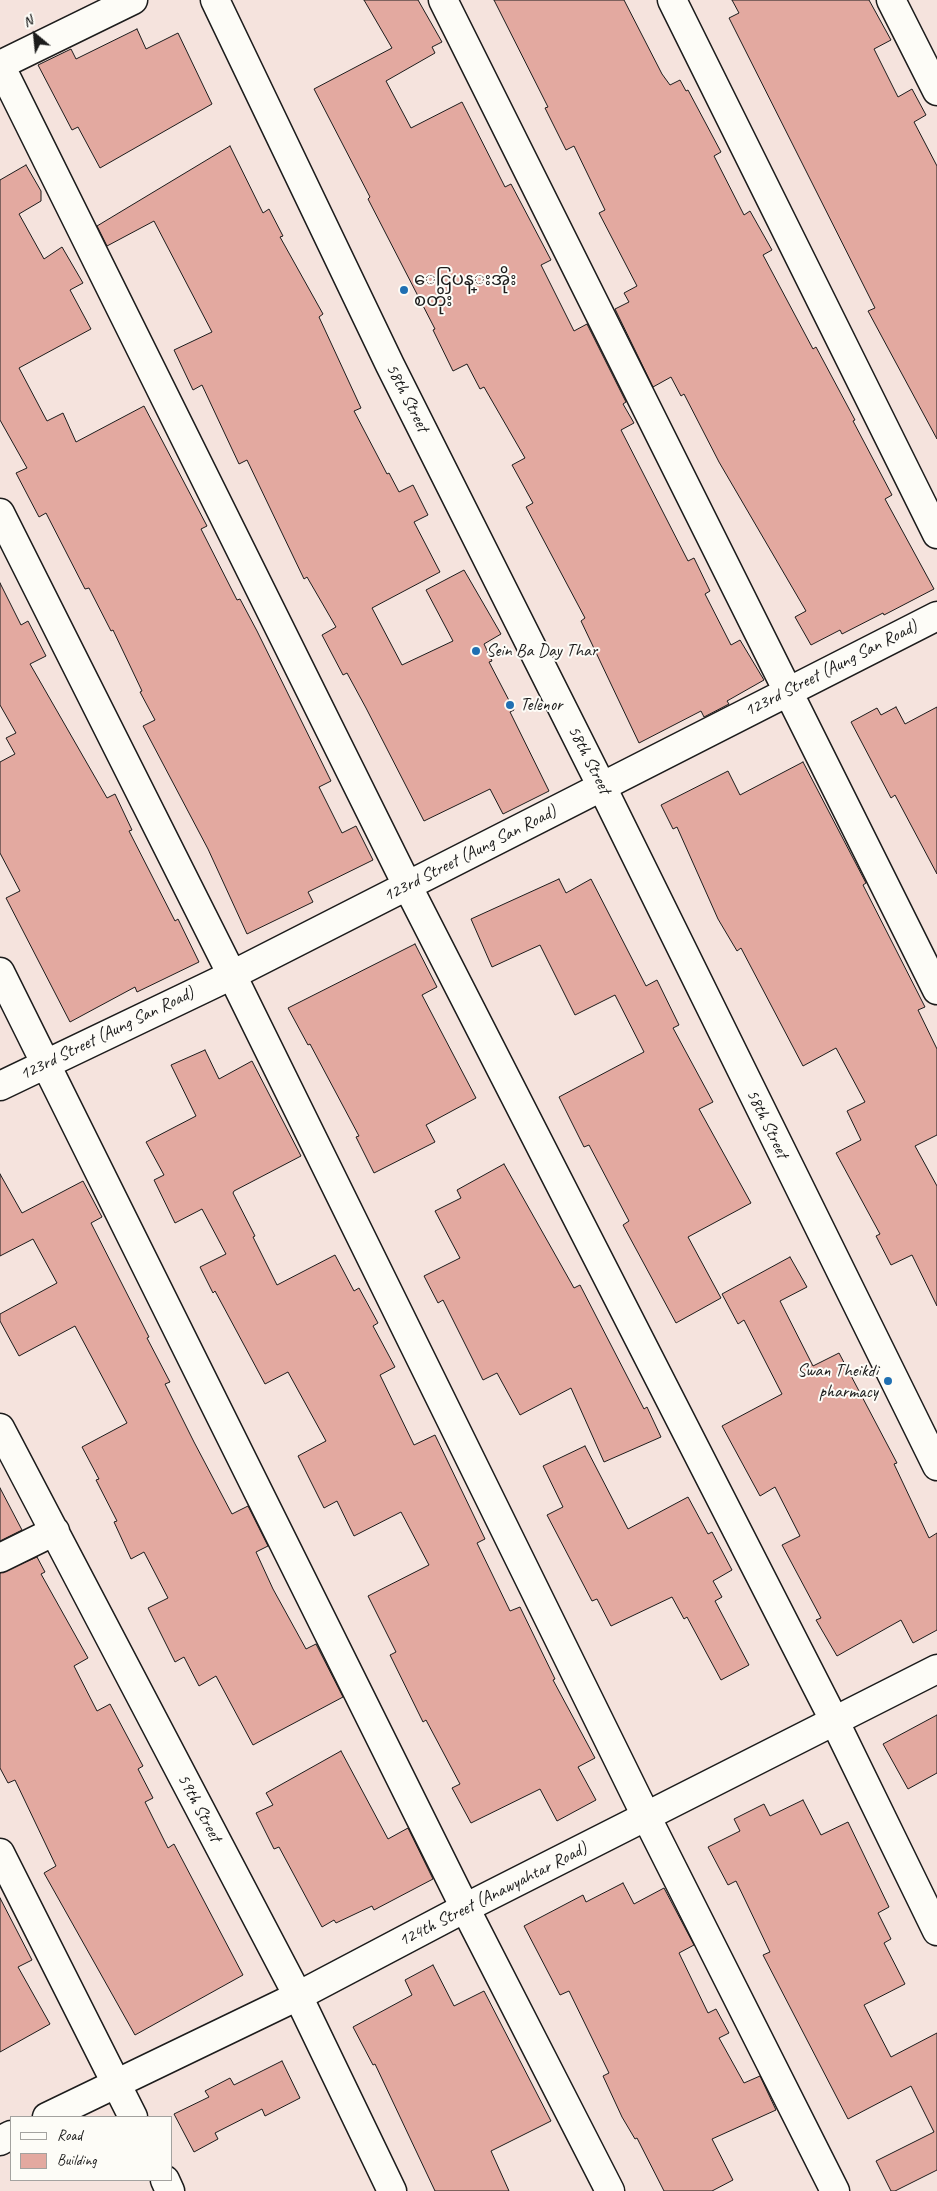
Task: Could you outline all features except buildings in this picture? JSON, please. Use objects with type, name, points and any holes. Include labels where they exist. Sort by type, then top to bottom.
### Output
[{"type":"street","points":[[134,0],[0,65],[407,885],[835,1722],[937,1931]]},
{"type":"street","name":"58th Street","points":[[215,0],[390,365],[602,787],[937,1466]]},
{"type":"street","points":[[443,0],[786,691],[937,990]]},
{"type":"street","points":[[672,0],[937,534]]},
{"type":"street","points":[[891,0],[937,91]]},
{"type":"street","points":[[0,513],[232,975],[646,1816],[835,2191]]},
{"type":"street","name":"123rd Street (Aung San Road)","points":[[0,1086],[232,975],[786,691],[937,616]]},
{"type":"street","points":[[0,972],[465,1908],[610,2191]]},
{"type":"street","name":"59th Street","points":[[0,1428],[298,1996],[392,2191]]},
{"type":"street","points":[[0,1558],[55,1531]]},
{"type":"street","name":"124th Street (Anawyahtar Road)","points":[[49,2116],[298,1996],[465,1908],[937,1669]]},
{"type":"street","points":[[0,1852],[132,2116]]},
{"type":"place","name":"ေငြပန္းအိုး စတိုး","points":[[404,290]]},
{"type":"place","name":"Sein Ba Day Thar","points":[[476,651]]},
{"type":"place","name":"Telenor","points":[[510,705]]},
{"type":"place","name":"Swan Theikdi pharmacy","points":[[888,1381]]}]
